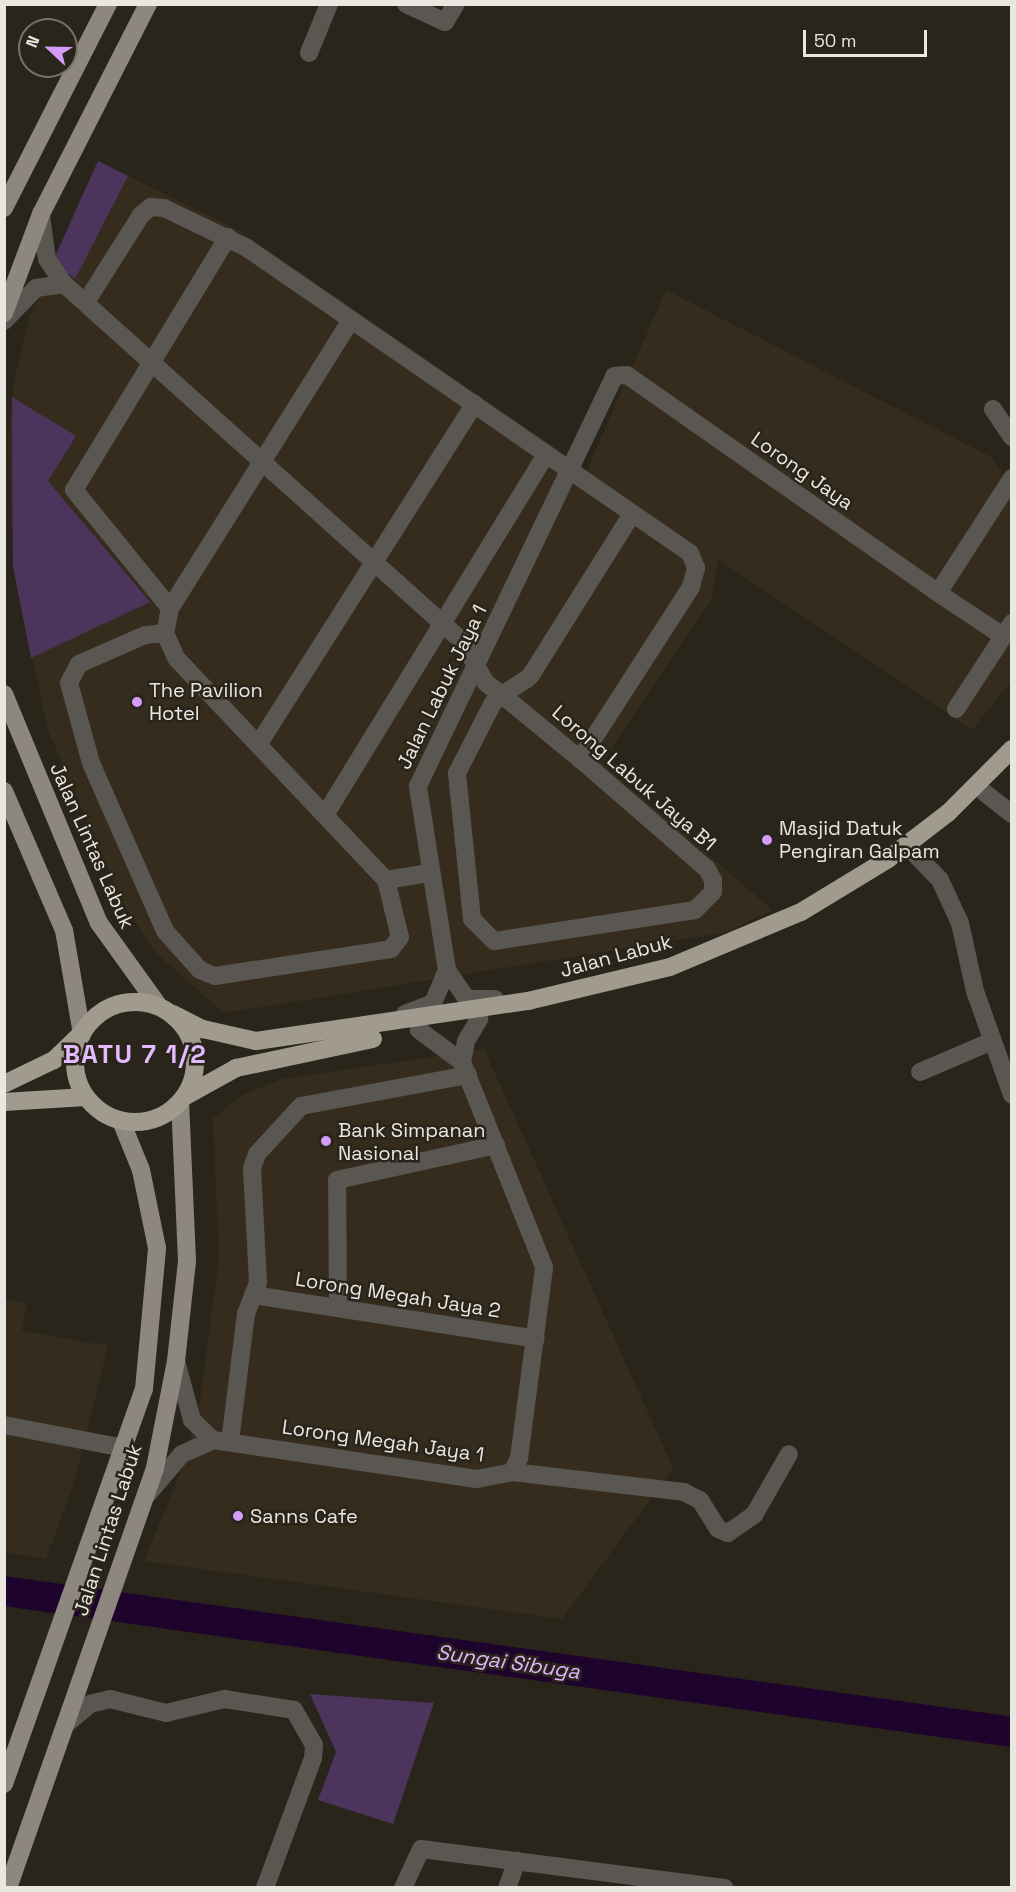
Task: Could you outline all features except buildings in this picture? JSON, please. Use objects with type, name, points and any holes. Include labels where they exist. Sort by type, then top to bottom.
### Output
[{"type":"highway","name":"Jalan Labuk","points":[[165,1010],[203,1029],[256,1041],[354,1030],[528,1001],[670,967],[801,912],[916,839],[1011,749]]},
{"type":"highway","name":"Jalan Labuk","points":[[182,1099],[236,1068],[479,1019],[698,969],[789,928],[914,853],[985,794],[1011,765]]},
{"type":"highway","points":[[4,1084],[54,1060],[82,1034],[92,1020],[123,1002],[165,1010],[186,1028],[196,1062],[182,1099],[159,1117],[121,1121],[86,1097],[75,1066],[82,1034]]},
{"type":"highway","points":[[4,1102],[86,1097]]},
{"type":"main road","points":[[4,208],[108,4]]},
{"type":"main road","points":[[4,313],[40,214],[148,4]]},
{"type":"main road","name":"Jalan Lintas Labuk","points":[[4,694],[99,923],[165,1010]]},
{"type":"main road","points":[[4,791],[64,930],[82,1034]]},
{"type":"main road","name":"Jalan Lintas Labuk","points":[[8,1887],[146,1496],[176,1360],[187,1261],[182,1099]]},
{"type":"main road","name":"Jalan Lintas Labuk","points":[[4,1784],[60,1636],[125,1448],[153,1339],[157,1259],[150,1204],[121,1121]]},
{"type":"street","points":[[309,53],[328,4]]},
{"type":"street","points":[[406,4],[445,22],[456,4]]},
{"type":"street","points":[[87,302],[151,207],[228,237],[690,553],[696,568],[691,587],[580,759]]},
{"type":"street","name":"Lorong Labuk Jaya B1","points":[[40,214],[47,259],[64,284],[155,360],[267,461],[376,565],[462,641],[474,662],[502,696],[580,759],[707,870],[713,892],[694,910],[502,942],[485,937],[472,919],[454,784],[493,703],[502,696]]},
{"type":"street","points":[[170,609],[74,490],[228,237]]},
{"type":"street","points":[[4,321],[36,288],[64,284]]},
{"type":"street","points":[[165,633],[145,635],[71,672],[69,683],[96,773],[165,932],[200,970],[215,976],[395,948],[400,937],[386,879],[176,658],[165,633],[170,609],[267,461],[351,320]]},
{"type":"street","name":"Lorong Jaya","points":[[571,472],[611,379],[627,375],[938,593]]},
{"type":"street","points":[[258,745],[376,565],[474,404]]},
{"type":"street","points":[[993,409],[1011,437]]},
{"type":"street","points":[[325,815],[546,454]]},
{"type":"street","name":"Jalan Labuk Jaya 1","points":[[447,970],[429,873],[418,786],[474,662],[571,472]]},
{"type":"street","points":[[956,709],[1007,629],[938,593],[1011,478]]},
{"type":"street","points":[[502,696],[531,675],[632,514]]},
{"type":"street","points":[[985,794],[1011,814]]},
{"type":"street","points":[[914,853],[940,880],[960,923],[992,1041],[1011,1095]]},
{"type":"street","points":[[386,879],[429,873]]},
{"type":"street","points":[[447,970],[467,999],[528,1001]]},
{"type":"street","points":[[354,1030],[425,1008],[440,995],[447,970]]},
{"type":"street","points":[[479,1019],[466,1041],[465,1069],[543,1267],[536,1339],[519,1458],[512,1472]]},
{"type":"street","points":[[419,1030],[465,1069]]},
{"type":"street","points":[[920,1072],[992,1041]]},
{"type":"street","points":[[222,1441],[253,1295],[258,1282],[252,1168],[288,1114],[312,1102],[465,1069]]},
{"type":"street","points":[[338,1308],[337,1180],[496,1145]]},
{"type":"street","name":"Lorong Megah Jaya 2","points":[[253,1295],[536,1339]]},
{"type":"street","points":[[176,1360],[192,1420],[222,1441]]},
{"type":"street","points":[[4,1425],[125,1448]]},
{"type":"street","points":[[146,1496],[182,1455],[222,1441]]},
{"type":"street","name":"Lorong Megah Jaya 1","points":[[222,1441],[477,1479],[512,1472],[684,1492],[700,1500],[718,1529],[728,1533],[754,1515],[789,1454]]},
{"type":"street","points":[[64,1725],[99,1700],[166,1713],[196,1708],[224,1699],[290,1708],[314,1745],[265,1887]]},
{"type":"street","points":[[403,1887],[417,1850],[517,1861],[680,1885],[725,1887]]},
{"type":"street","points":[[507,1887],[517,1861]]},
{"type":"shaded area","points":[[98,161],[240,231],[587,470],[666,290],[991,457],[1011,485],[1011,682],[972,730],[718,559],[712,599],[602,763],[772,910],[728,932],[224,1013],[155,952],[122,902],[48,730],[13,567],[9,438],[14,380],[29,319]]},
{"type":"shaded area","points":[[98,161],[128,176],[75,279],[53,261]]},
{"type":"shaded area","points":[[12,397],[76,436],[48,481],[150,602],[31,658],[13,567]]},
{"type":"shaded area","points":[[484,1049],[673,1468],[562,1619],[144,1561],[182,1469],[200,1400],[219,1258],[213,1119],[242,1095],[283,1079]]},
{"type":"shaded area","points":[[4,1299],[27,1303],[22,1331],[108,1346],[74,1483],[46,1559],[5,1552]]},
{"type":"shaded area","points":[[310,1694],[434,1703],[393,1824],[318,1800],[336,1752]]},
{"type":"waterway","name":"Sungai Sibuga","points":[[4,1591],[1012,1732]]},
{"type":"place","name":"The Pavilion Hotel","points":[[137,702]]},
{"type":"place","name":"Masjid Datuk Pengiran Galpam","points":[[767,840]]},
{"type":"place","name":"Bank Simpanan Nasional","points":[[326,1141]]},
{"type":"place","name":"Sanns Cafe","points":[[238,1516]]},
{"type":"district","name":"BATU 7 1/2","points":[[135,1055]]}]
